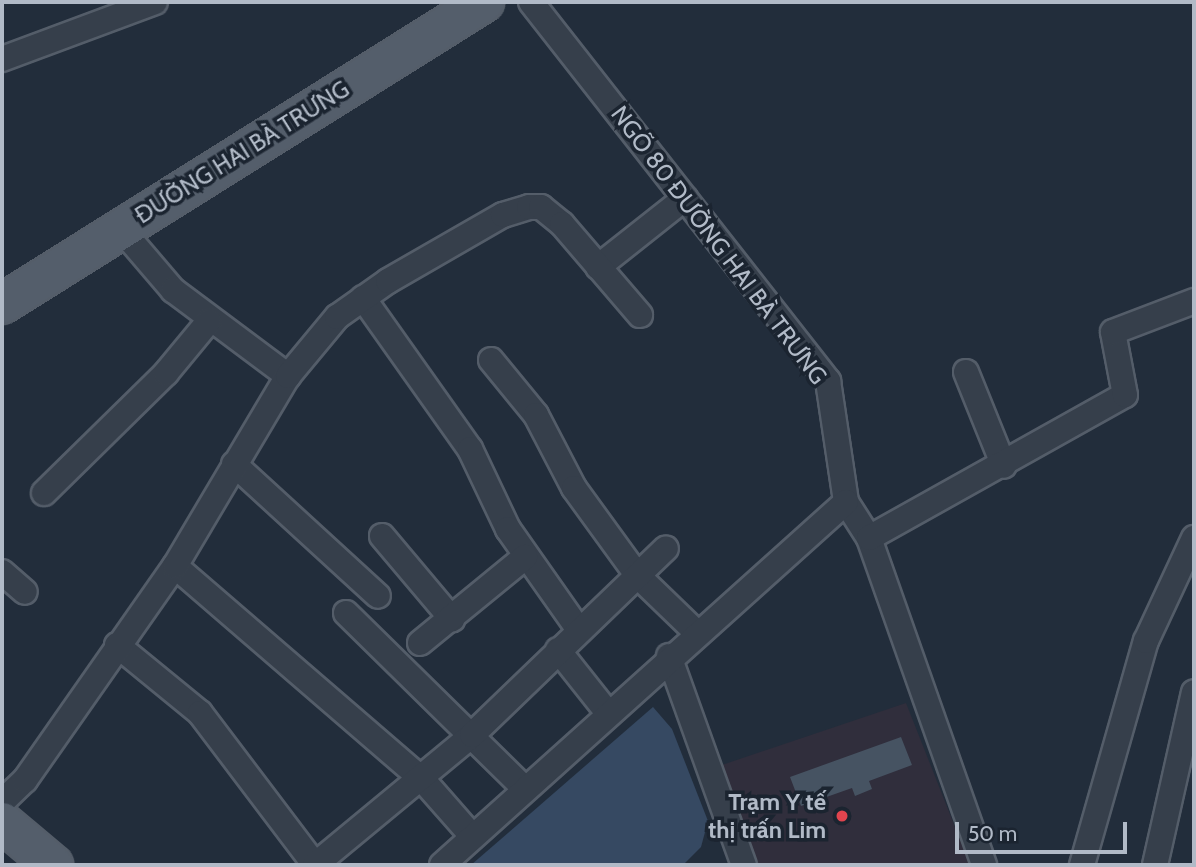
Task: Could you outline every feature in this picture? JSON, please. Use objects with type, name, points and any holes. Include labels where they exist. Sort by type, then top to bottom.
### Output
[{"type":"main road","name":"ĐƯỜNG HAI BÀ TRƯNG","points":[[2,304],[482,2]]},
{"type":"main road","points":[[2,822],[53,865]]},
{"type":"street","points":[[2,59],[155,2]]},
{"type":"street","name":"NGÕ 80 ĐƯỜNG HAI BÀ TRƯNG","points":[[531,2],[828,381],[846,502],[869,538],[984,865]]},
{"type":"street","points":[[598,267],[685,198]]},
{"type":"street","points":[[2,802],[25,780],[117,645],[175,566],[288,376],[337,317],[363,298],[503,215],[529,207],[541,207],[562,224],[640,315]]},
{"type":"street","points":[[120,228],[173,290],[209,321],[288,376]]},
{"type":"street","points":[[363,298],[470,449],[525,557],[579,630]]},
{"type":"street","points":[[869,538],[1004,466],[1127,393],[1107,351],[1115,330],[1194,301]]},
{"type":"street","points":[[44,493],[166,373],[209,321]]},
{"type":"street","points":[[491,360],[536,415],[574,488],[638,576],[696,632]]},
{"type":"street","points":[[966,372],[1004,466]]},
{"type":"street","points":[[234,464],[378,596]]},
{"type":"street","points":[[442,865],[669,656],[846,502]]},
{"type":"street","points":[[383,536],[452,619]]},
{"type":"street","points":[[1082,865],[1146,641],[1194,538]]},
{"type":"street","points":[[117,645],[200,713],[315,865],[472,735],[666,548]]},
{"type":"street","points":[[420,643],[525,557]]},
{"type":"street","points":[[175,566],[422,779],[472,836]]},
{"type":"street","points":[[2,572],[25,592]]},
{"type":"street","points":[[346,613],[524,788]]},
{"type":"street","points":[[558,650],[608,713]]},
{"type":"street","points":[[669,656],[744,865]]},
{"type":"street","points":[[1155,865],[1194,692]]},
{"type":"shaded area","name":"Trạm Y tế thị trấn Lim","points":[[906,703],[970,865],[752,865],[716,767]]},
{"type":"water","points":[[653,707],[672,729],[708,821],[701,847],[683,865],[471,865]]},
{"type":"building","points":[[901,737],[912,765],[869,781],[872,789],[855,796],[852,788],[801,806],[790,777]]},
{"type":"place","name":"Trạm Y tế thị trấn Lim","points":[[842,816]]}]
